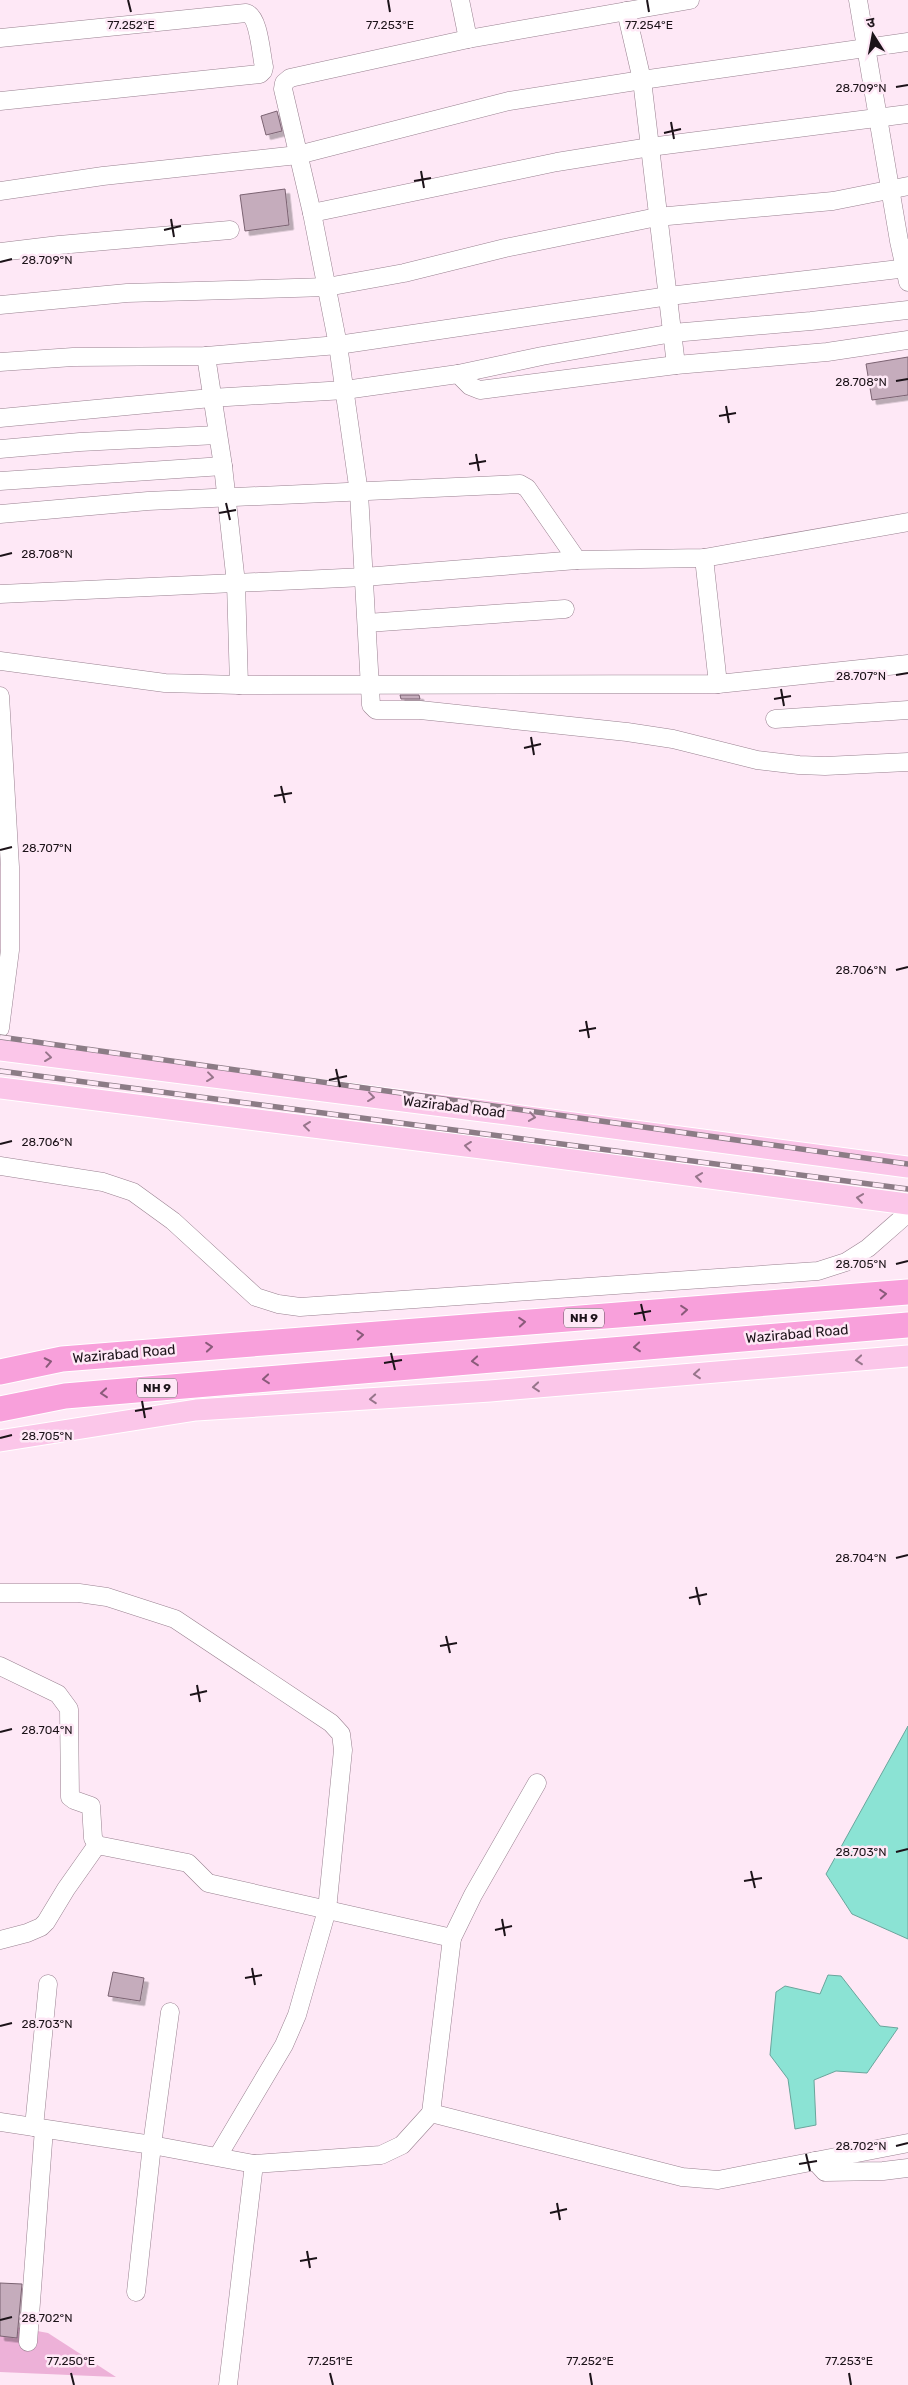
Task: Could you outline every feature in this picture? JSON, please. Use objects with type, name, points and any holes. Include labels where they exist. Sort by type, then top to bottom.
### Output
[{"type":"highway","name":"Wazirabad Road","points":[[0,1372],[62,1359],[908,1292]]},
{"type":"highway","name":"Wazirabad Road","points":[[0,1409],[65,1396],[908,1325]]},
{"type":"main road","name":"Wazirabad Road","points":[[0,1050],[491,1112],[908,1168]]},
{"type":"main road","points":[[0,1088],[492,1149],[908,1204]]},
{"type":"main road","points":[[0,1441],[196,1410],[490,1391],[908,1356]]},
{"type":"street","points":[[460,0],[468,39]]},
{"type":"street","points":[[690,0],[468,39],[290,78],[284,83],[283,89],[327,287],[345,390],[359,493],[371,705],[376,710],[420,710],[627,732],[673,739],[757,760],[799,765],[825,766],[908,762]]},
{"type":"street","points":[[0,362],[73,357],[206,356],[338,345],[669,296],[907,273],[903,241],[890,190],[858,0]]},
{"type":"street","points":[[626,11],[642,80],[676,365]]},
{"type":"street","points":[[0,38],[246,13],[250,14],[255,20],[264,67],[260,74],[0,101]]},
{"type":"street","points":[[0,191],[103,176],[298,155],[509,101],[908,42]]},
{"type":"street","points":[[312,213],[557,162],[908,114]]},
{"type":"street","points":[[0,305],[127,293],[327,287],[404,273],[505,248],[657,216],[833,201],[908,186]]},
{"type":"street","points":[[0,252],[59,244],[230,230]]},
{"type":"street","points":[[0,418],[211,398],[345,390],[458,374],[542,356],[673,333],[811,322],[908,310]]},
{"type":"street","points":[[458,374],[470,386],[480,390],[676,365],[827,352],[908,340]]},
{"type":"street","points":[[206,356],[223,466],[236,583],[239,685]]},
{"type":"street","points":[[0,448],[80,442],[217,436]]},
{"type":"street","points":[[0,480],[223,466]]},
{"type":"street","points":[[0,514],[148,501],[359,493],[520,484],[527,488],[578,560]]},
{"type":"street","points":[[0,594],[364,577],[578,560],[704,558],[908,522]]},
{"type":"street","points":[[704,558],[718,684]]},
{"type":"street","points":[[367,623],[565,609]]},
{"type":"street","points":[[0,661],[165,683],[239,685],[718,684],[908,664]]},
{"type":"street","points":[[0,696],[10,866],[10,950],[0,1028]]},
{"type":"street","points":[[775,719],[908,710]]},
{"type":"street","points":[[0,1166],[103,1182],[133,1192],[173,1221],[256,1297],[300,1308],[818,1271],[846,1262],[868,1248],[908,1213]]},
{"type":"street","points":[[0,1593],[79,1594],[107,1597],[175,1619],[331,1723],[340,1734],[343,1750],[327,1910],[292,2031],[218,2156]]},
{"type":"street","points":[[0,1666],[58,1694],[69,1708],[70,1797],[91,1806],[93,1838],[97,1845],[188,1863],[208,1884],[452,1938]]},
{"type":"street","points":[[0,2122],[152,2145],[254,2164],[381,2154],[402,2145],[431,2113],[452,1938],[473,1895],[537,1783]]},
{"type":"street","points":[[0,1940],[41,1927],[97,1845]]},
{"type":"street","points":[[28,2342],[48,1984]]},
{"type":"street","points":[[136,2292],[152,2145],[170,2012]]},
{"type":"street","points":[[431,2113],[682,2177],[718,2180],[908,2143]]},
{"type":"street","points":[[815,2161],[825,2172],[883,2171],[908,2168]]},
{"type":"street","points":[[228,2385],[254,2164]]},
{"type":"shaded area","points":[[908,1726],[908,1939],[852,1914],[826,1874]]},
{"type":"shaded area","points":[[828,1975],[841,1976],[880,2026],[898,2028],[867,2073],[836,2071],[814,2080],[816,2125],[795,2129],[788,2079],[770,2055],[776,1992],[785,1986],[820,1994]]},
{"type":"shaded area","points":[[0,2324],[48,2333],[116,2377],[0,2372]]},
{"type":"building","points":[[277,111],[282,131],[266,135],[261,116]]},
{"type":"building","points":[[285,189],[289,225],[245,231],[240,195]]},
{"type":"building","points":[[908,357],[908,395],[872,400],[866,364]]},
{"type":"building","points":[[400,695],[419,695],[420,699],[401,699]]},
{"type":"building","points":[[113,1972],[144,1978],[140,2001],[108,1996]]},
{"type":"building","points":[[0,2283],[22,2284],[17,2338],[0,2336]]},
{"type":"railway","points":[[0,1037],[908,1164]]},
{"type":"railway","points":[[0,1071],[908,1189]]}]
